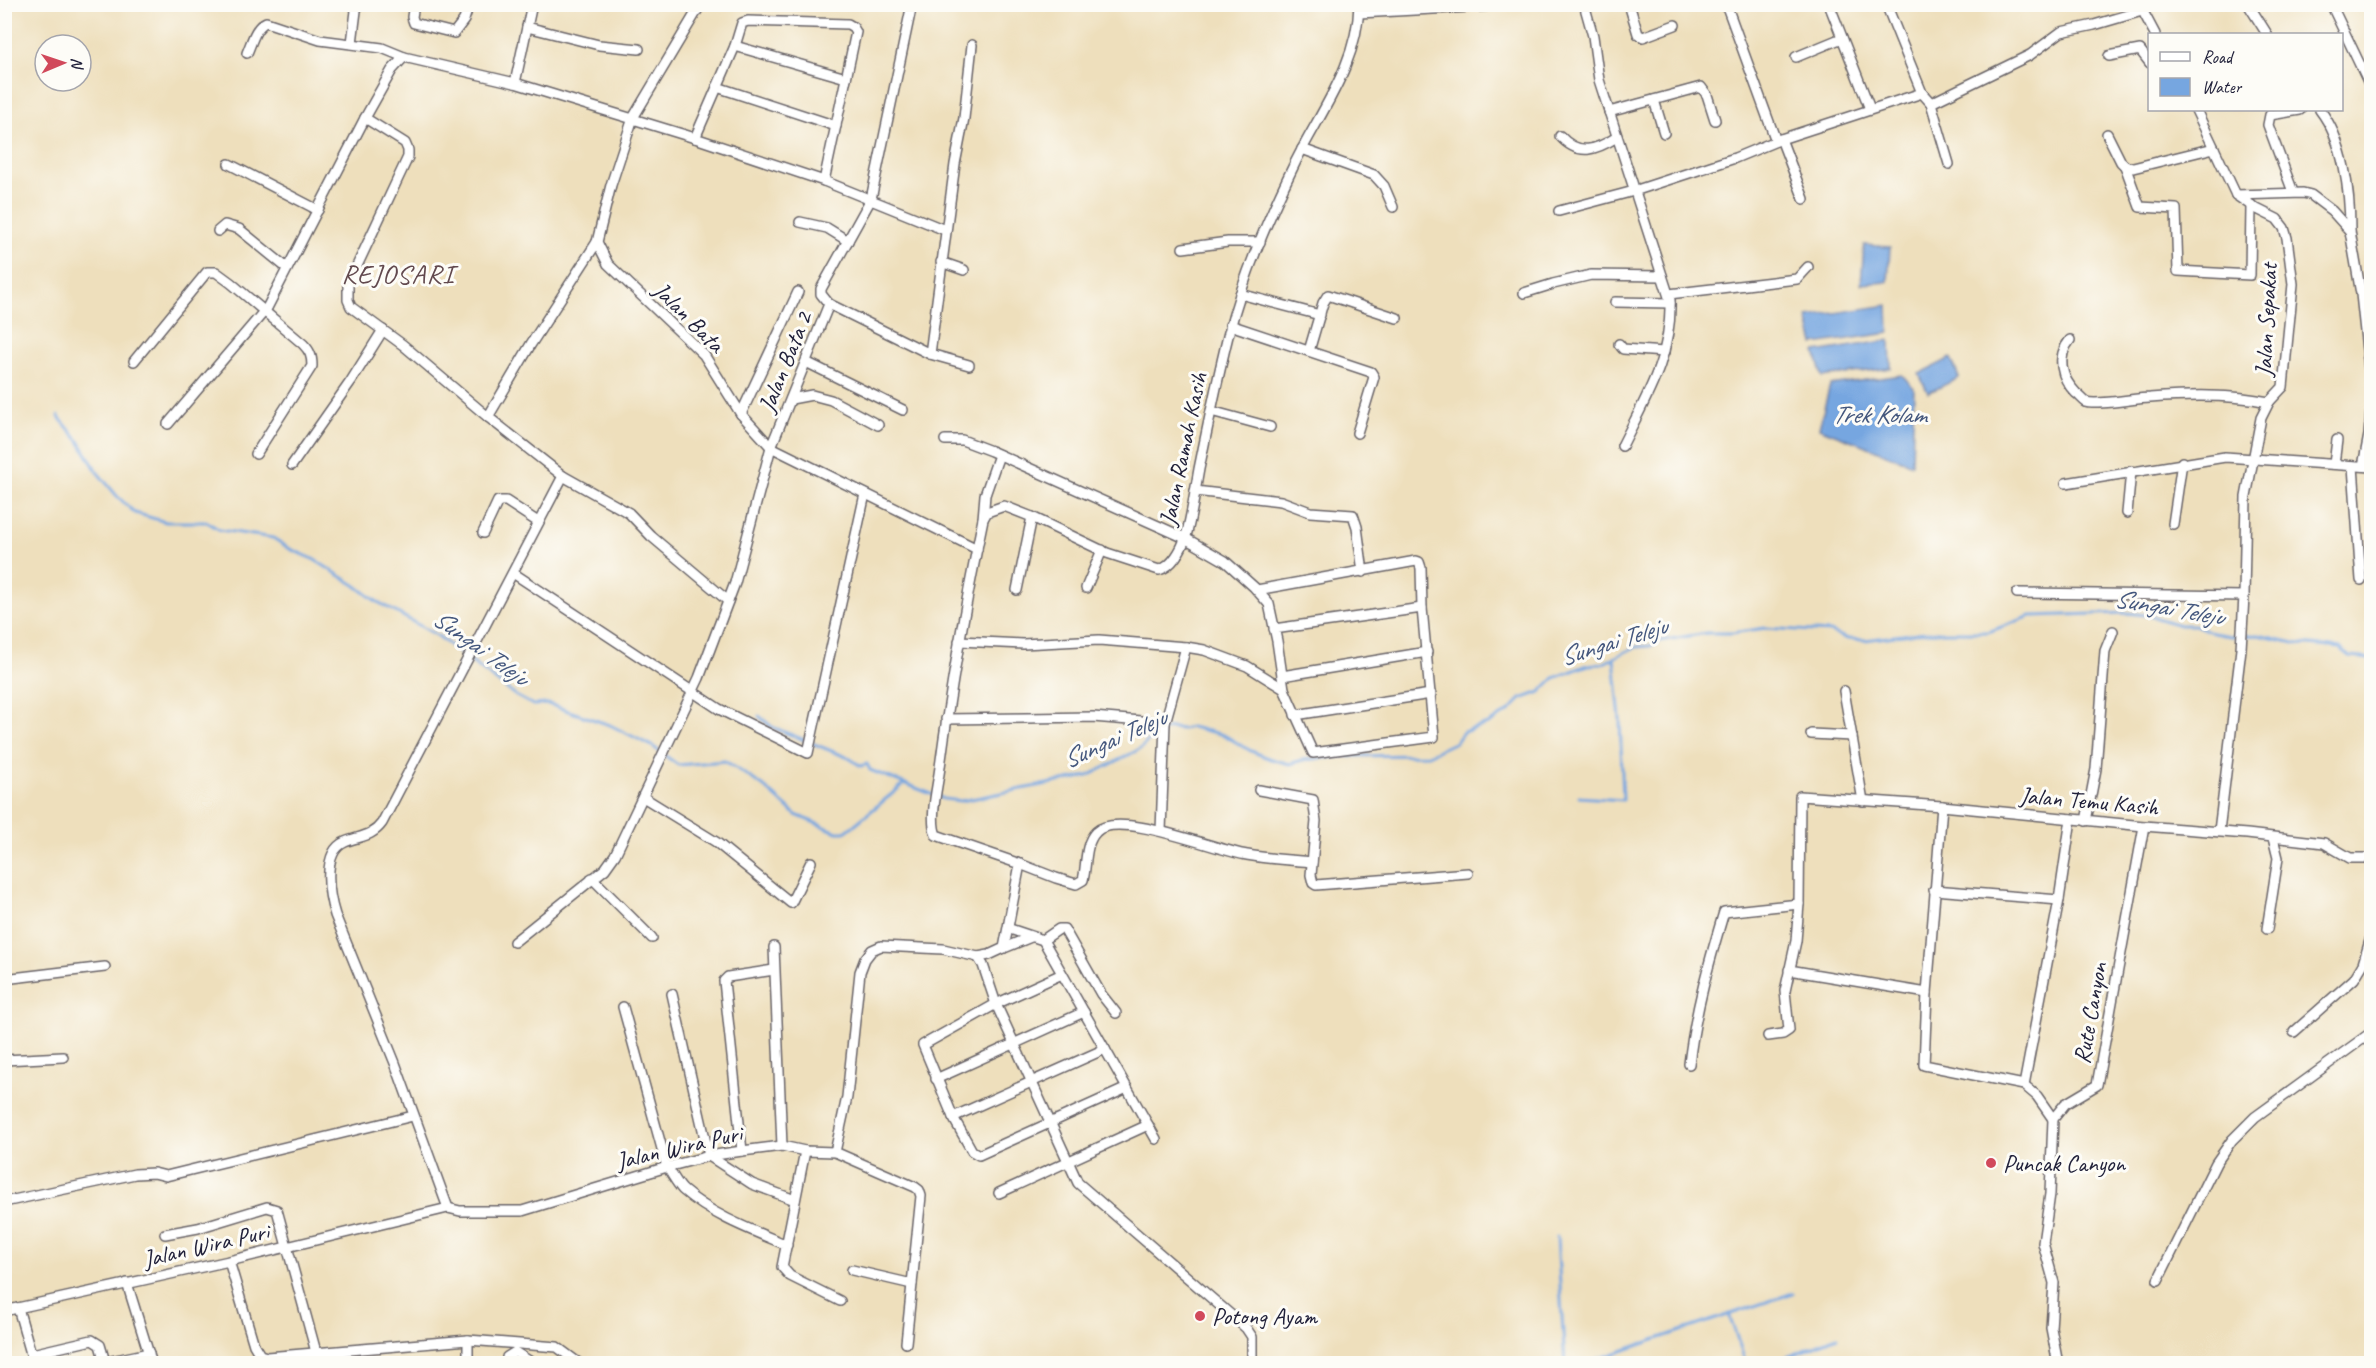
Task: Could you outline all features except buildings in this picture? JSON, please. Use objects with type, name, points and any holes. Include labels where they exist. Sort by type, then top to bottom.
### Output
[{"type":"street","points":[[352,43],[356,10],[354,4]]},
{"type":"street","points":[[414,4],[412,16],[414,23],[454,33],[464,20],[469,4]]},
{"type":"street","points":[[515,82],[532,4]]},
{"type":"street","points":[[488,417],[531,344],[597,243],[611,185],[633,118],[701,4]]},
{"type":"street","name":"Jalan Bata 2","points":[[514,942],[605,869],[615,855],[693,691],[728,601],[771,447],[829,304],[820,289],[871,199],[912,4]]},
{"type":"street","points":[[1584,4],[1593,36],[1599,80],[1669,299],[1671,318],[1661,368],[1622,446]]},
{"type":"street","points":[[1629,4],[1638,34],[1643,37],[1675,26]]},
{"type":"street","points":[[1726,4],[1778,140],[1804,199]]},
{"type":"street","points":[[1829,4],[1870,109]]},
{"type":"street","points":[[2248,4],[2266,33]]},
{"type":"street","points":[[1888,5],[1922,93],[1931,103],[1949,164]]},
{"type":"street","points":[[2333,5],[2372,90]]},
{"type":"street","points":[[1359,9],[1489,6]]},
{"type":"street","points":[[1931,103],[2030,55],[2061,32],[2094,25],[2141,8],[2154,33]]},
{"type":"street","name":"Jalan Ramah Kasih","points":[[983,519],[987,512],[1004,506],[1102,550],[1159,570],[1168,566],[1185,538],[1230,325],[1240,294],[1273,208],[1345,71],[1359,9]]},
{"type":"street","points":[[695,138],[735,46],[742,23],[748,21],[848,24],[856,32],[824,181]]},
{"type":"street","points":[[247,53],[255,32],[262,23],[266,22],[320,40],[382,48],[404,57],[515,82],[695,138],[824,181],[945,230]]},
{"type":"street","points":[[527,27],[599,45],[639,49]]},
{"type":"street","points":[[1796,57],[1842,38]]},
{"type":"street","points":[[930,354],[945,230],[964,118],[972,45]]},
{"type":"street","points":[[735,46],[846,78]]},
{"type":"street","points":[[2109,56],[2140,50],[2148,60]]},
{"type":"street","points":[[168,424],[264,311],[365,118],[392,70],[404,57]]},
{"type":"street","points":[[717,87],[836,126]]},
{"type":"street","points":[[1609,112],[1701,87],[1707,95],[1715,120]]},
{"type":"street","points":[[1559,211],[1634,191],[1735,158],[1778,140],[1922,93]]},
{"type":"street","points":[[1654,100],[1664,133]]},
{"type":"street","points":[[2196,111],[2236,195],[2293,192],[2311,195],[2343,221],[2350,231]]},
{"type":"street","points":[[2293,192],[2268,125],[2268,119],[2270,115],[2294,111]]},
{"type":"street","points":[[2320,111],[2343,158],[2350,206],[2350,231],[2366,293],[2371,396],[2369,435],[2363,466],[2361,580]]},
{"type":"street","points":[[365,118],[405,143],[408,157],[348,285],[348,300],[351,307],[403,345],[488,417],[563,476],[629,513],[651,536],[728,601]]},
{"type":"street","points":[[2107,134],[2125,166],[2140,207],[2176,209],[2178,271],[2250,275],[2251,205]]},
{"type":"street","points":[[1560,136],[1573,148],[1583,150],[1607,143],[1617,137]]},
{"type":"street","points":[[2125,166],[2133,168],[2214,148]]},
{"type":"street","points":[[1302,149],[1374,175],[1384,186],[1393,207]]},
{"type":"street","points":[[229,164],[318,210]]},
{"type":"street","name":"Jalan Sepakat","points":[[2218,831],[2241,649],[2246,497],[2261,418],[2269,402],[2283,387],[2293,284],[2288,238],[2283,228],[2277,219],[2236,195]]},
{"type":"street","points":[[800,222],[827,228],[848,241]]},
{"type":"street","points":[[218,231],[225,225],[238,229],[288,268]]},
{"type":"street","points":[[1183,248],[1228,242],[1260,242]]},
{"type":"street","name":"Jalan Bata","points":[[597,243],[608,264],[617,275],[704,355],[741,414],[771,447],[977,549]]},
{"type":"street","points":[[941,262],[964,270]]},
{"type":"street","points":[[1615,302],[1669,299],[1797,279],[1808,267]]},
{"type":"street","points":[[134,361],[207,272],[216,272],[309,350],[312,358],[312,366],[256,454]]},
{"type":"street","points":[[1524,293],[1591,275],[1662,276]]},
{"type":"street","points":[[741,414],[798,292]]},
{"type":"street","points":[[1240,294],[1320,315]]},
{"type":"street","points":[[1309,351],[1326,297],[1331,294],[1397,318]]},
{"type":"street","points":[[829,304],[930,354],[969,365]]},
{"type":"street","points":[[1230,325],[1373,374],[1357,433]]},
{"type":"street","points":[[292,465],[351,381],[383,330]]},
{"type":"street","points":[[2070,340],[2063,349],[2062,370],[2070,387],[2086,402],[2217,396],[2269,402]]},
{"type":"street","points":[[1619,344],[1623,349],[1664,352]]},
{"type":"street","points":[[806,362],[903,410]]},
{"type":"street","points":[[791,399],[812,395],[831,400],[878,425]]},
{"type":"street","points":[[1211,411],[1270,427]]},
{"type":"street","points":[[945,440],[962,440],[999,455],[1185,538],[1225,561],[1269,604],[1284,689],[1313,753],[1434,737],[1419,562],[1257,590]]},
{"type":"street","points":[[2334,464],[2337,440]]},
{"type":"street","points":[[999,455],[985,495],[983,519],[946,718],[934,810],[936,835],[1077,884],[1083,880],[1088,849],[1096,832],[1111,824],[1161,831],[1246,855],[1312,862]]},
{"type":"street","points":[[2066,483],[2182,462],[2225,457],[2363,466]]},
{"type":"street","points":[[2173,524],[2182,462]]},
{"type":"street","points":[[2127,513],[2131,471]]},
{"type":"street","points":[[448,1208],[391,1053],[335,915],[331,902],[330,861],[335,849],[341,844],[377,830],[563,476]]},
{"type":"street","points":[[1195,491],[1281,501],[1310,512],[1353,515],[1357,527],[1363,572]]},
{"type":"street","points":[[513,573],[719,709],[807,753],[810,750],[865,494]]},
{"type":"street","points":[[483,533],[498,501],[506,501],[538,522]]},
{"type":"street","points":[[1017,590],[1032,517]]},
{"type":"street","points":[[1086,588],[1102,550]]},
{"type":"street","points":[[2017,593],[2244,596]]},
{"type":"street","points":[[1274,629],[1422,608]]},
{"type":"street","points":[[2086,820],[2096,769],[2105,651],[2113,631]]},
{"type":"street","points":[[959,641],[1023,644],[1099,640],[1186,647],[1204,650],[1247,666],[1284,689]]},
{"type":"street","points":[[1161,831],[1165,728],[1186,647]]},
{"type":"street","points":[[1282,676],[1427,652]]},
{"type":"street","points":[[1844,691],[1863,801]]},
{"type":"street","points":[[1295,715],[1431,694]]},
{"type":"street","points":[[946,718],[1093,717],[1165,728]]},
{"type":"street","points":[[1811,734],[1852,736]]},
{"type":"street","points":[[1259,790],[1313,800],[1316,821],[1312,880],[1316,885],[1468,873]]},
{"type":"street","name":"Jalan Temu Kasih","points":[[1799,904],[1800,796],[1942,806],[2218,831],[2324,843],[2350,858],[2372,858]]},
{"type":"street","points":[[643,797],[716,842],[790,903],[811,862]]},
{"type":"street","points":[[1942,806],[1934,890],[1924,1065],[2024,1085],[2037,1096],[2053,1119],[2050,1194],[2043,1243],[2054,1283],[2051,1328],[2058,1364]]},
{"type":"street","points":[[2024,1085],[2059,900],[2071,819]]},
{"type":"street","name":"Rute Canyon","points":[[2053,1119],[2065,1104],[2097,1085],[2144,826]]},
{"type":"street","points":[[2267,929],[2278,858],[2273,838]]},
{"type":"street","points":[[1004,948],[1010,928],[1020,864]]},
{"type":"street","points":[[592,878],[652,938]]},
{"type":"street","points":[[1934,890],[2059,900]]},
{"type":"street","points":[[1689,1064],[1704,978],[1724,912],[1799,904],[1796,941],[1785,992],[1789,1030],[1783,1034],[1768,1036]]},
{"type":"street","points":[[1010,928],[1043,940],[1156,1139]]},
{"type":"street","points":[[1043,940],[1059,929],[1064,929],[1101,994],[1116,1013]]},
{"type":"street","points":[[2294,1032],[2354,979],[2362,964],[2372,934]]},
{"type":"street","points":[[906,1343],[921,1196],[919,1190],[835,1152],[847,1097],[852,1031],[860,972],[865,959],[872,950],[881,946],[942,949],[978,957],[989,955],[1031,937]]},
{"type":"street","points":[[774,947],[782,1146]]},
{"type":"street","points":[[978,957],[983,965],[996,1004],[1078,1183],[1246,1328],[1252,1337],[1252,1364]]},
{"type":"street","points":[[4,979],[105,967]]},
{"type":"street","points":[[742,1151],[724,981],[728,977],[774,970]]},
{"type":"street","points":[[1789,970],[1927,993]]},
{"type":"street","points":[[1062,974],[996,1004],[923,1045],[953,1117],[972,1152],[979,1155],[1127,1088]]},
{"type":"street","points":[[672,994],[709,1156],[752,1184],[795,1200]]},
{"type":"street","points":[[624,1007],[667,1167],[682,1189],[733,1222],[787,1245]]},
{"type":"street","points":[[936,1079],[1084,1012]]},
{"type":"street","points":[[2158,1280],[2216,1163],[2232,1140],[2255,1117],[2372,1032]]},
{"type":"street","points":[[953,1117],[1105,1049]]},
{"type":"street","points":[[4,1060],[63,1057]]},
{"type":"street","points":[[4,1202],[135,1174],[166,1176],[413,1116]]},
{"type":"street","points":[[999,1193],[1148,1125]]},
{"type":"street","name":"Jalan Wira Puri","points":[[4,1311],[229,1261],[448,1208],[460,1211],[522,1211],[600,1186],[709,1156],[782,1146],[805,1151],[835,1152]]},
{"type":"street","points":[[805,1151],[782,1267],[790,1276],[840,1301]]},
{"type":"street","points":[[165,1234],[198,1228],[270,1207],[277,1210],[316,1352]]},
{"type":"street","points":[[229,1261],[256,1352],[267,1357],[468,1340],[557,1347],[580,1364]]},
{"type":"street","points":[[852,1270],[912,1284]]},
{"type":"street","points":[[127,1283],[152,1364]]},
{"type":"street","points":[[18,1308],[33,1359],[92,1340],[100,1345],[102,1363],[149,1353]]},
{"type":"street","points":[[468,1340],[468,1364]]},
{"type":"street","points":[[508,1364],[507,1357],[515,1352],[534,1364]]},
{"type":"water","points":[[1864,245],[1890,247],[1888,282],[1861,284]]},
{"type":"water","points":[[1888,305],[1889,333],[1814,344],[1807,317]]},
{"type":"water","points":[[1890,340],[1891,368],[1822,377],[1815,352]]},
{"type":"water","points":[[1951,358],[1959,378],[1928,393],[1919,374]]},
{"type":"water","name":"Trek Kolam","points":[[1902,375],[1914,388],[1912,464],[1819,428],[1830,385]]},
{"type":"waterway","name":"Sungai Teleju","points":[[58,416],[79,441],[98,473],[135,513],[166,522],[207,522],[220,530],[273,538],[290,549],[313,559],[376,601],[438,636],[516,696],[533,705],[548,704],[610,725],[652,746],[678,765],[725,761],[763,786],[796,815],[837,832],[845,832],[904,784]]},
{"type":"waterway","name":"Sungai Teleju","points":[[759,716],[772,727],[849,758],[861,766],[867,764],[870,770],[944,799],[961,801],[1088,776],[1140,749],[1155,734],[1170,728],[1191,727],[1224,735],[1251,751],[1290,764],[1302,760],[1348,756],[1428,755],[1456,742],[1463,732],[1488,724],[1508,712],[1521,699],[1540,692],[1554,678],[1588,665],[1602,664],[1635,647],[1650,646],[1659,641],[1707,633],[1732,633],[1765,628],[1830,632],[1848,639],[1865,640],[1925,632],[1988,632],[2031,616],[2127,613],[2146,615],[2180,625],[2195,625],[2213,633],[2231,636],[2258,635],[2299,644],[2341,648],[2349,657],[2372,659]]},
{"type":"waterway","points":[[1579,797],[1623,800],[1620,719],[1614,658]]},
{"type":"waterway","points":[[1557,1237],[1565,1364]]},
{"type":"waterway","points":[[1583,1364],[1793,1293]]},
{"type":"waterway","points":[[1729,1314],[1746,1364]]},
{"type":"waterway","points":[[1770,1364],[1837,1337]]},
{"type":"place","name":"Puncak Canyon","points":[[1991,1163]]},
{"type":"place","name":"Potong Ayam","points":[[1200,1316]]},
{"type":"district","name":"REJOSARI","points":[[398,274]]}]
